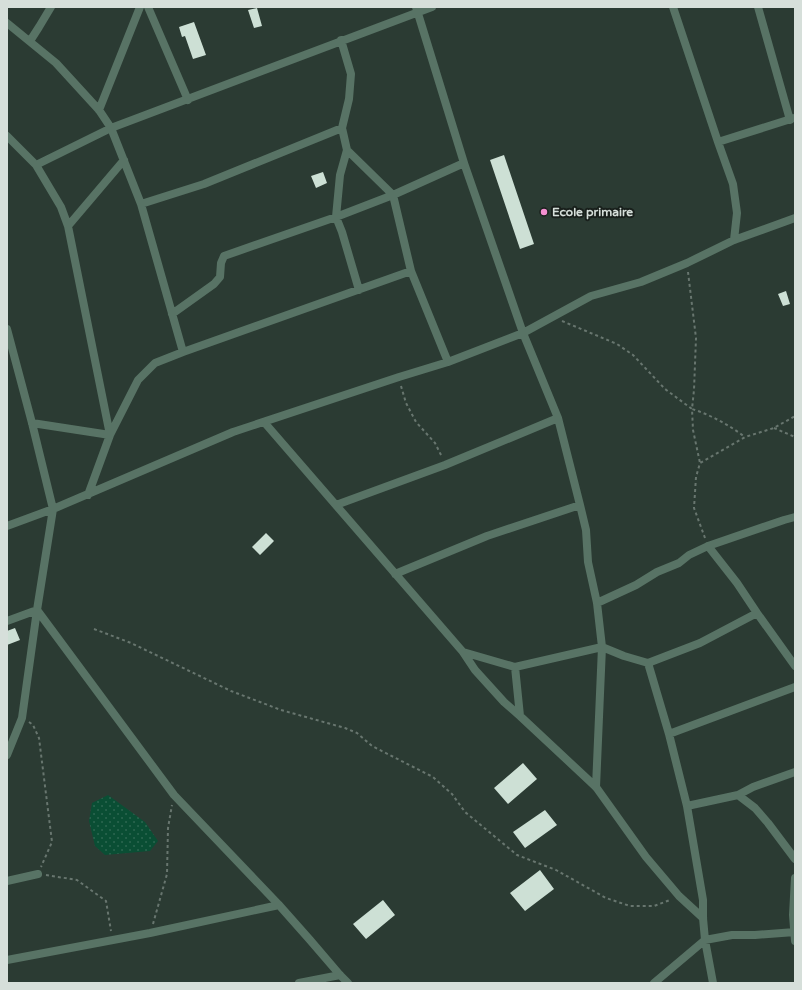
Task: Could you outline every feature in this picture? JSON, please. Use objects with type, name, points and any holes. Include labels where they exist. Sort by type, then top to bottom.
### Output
[{"type":"street","points":[[30,41],[51,7]]},
{"type":"street","points":[[99,110],[140,7]]},
{"type":"street","points":[[148,7],[188,100]]},
{"type":"street","points":[[36,165],[111,128],[188,100],[417,10],[432,7]]},
{"type":"street","points":[[674,7],[733,184],[737,213],[734,240]]},
{"type":"street","points":[[718,142],[793,119],[758,7]]},
{"type":"street","points":[[417,10],[464,163],[523,333],[558,418],[586,530],[588,562],[597,603],[602,646],[596,787]]},
{"type":"street","points":[[7,23],[56,64],[99,110],[111,128],[142,204],[183,352]]},
{"type":"street","points":[[342,40],[351,74],[349,99],[342,128],[347,150],[340,175],[336,216],[359,290]]},
{"type":"street","points":[[142,204],[204,184],[342,128]]},
{"type":"street","points":[[7,136],[36,165],[61,207],[68,226],[110,435]]},
{"type":"street","points":[[347,150],[393,195],[411,271],[448,362]]},
{"type":"street","points":[[68,226],[124,160]]},
{"type":"street","points":[[172,314],[214,284],[220,277],[221,263],[224,256],[393,195],[464,163]]},
{"type":"street","points":[[7,526],[88,495],[233,432],[448,362],[523,333],[591,296],[641,282],[687,263],[734,240],[795,218]]},
{"type":"street","points":[[88,495],[110,435],[138,380],[155,363],[411,271]]},
{"type":"street","points":[[7,329],[53,509],[22,718],[7,755]]},
{"type":"street","points":[[336,505],[445,464],[558,418]]},
{"type":"street","points":[[264,422],[463,652],[475,670],[504,702],[596,787],[646,856],[679,896],[703,918]]},
{"type":"street","points":[[32,423],[110,435]]},
{"type":"street","points":[[396,574],[487,536],[580,505]]},
{"type":"street","points":[[597,603],[636,585],[657,572],[679,563],[689,555],[708,546],[795,517]]},
{"type":"street","points":[[708,546],[737,583],[795,666]]},
{"type":"street","points":[[7,621],[37,610]]},
{"type":"street","points":[[37,610],[174,795],[279,905],[348,983]]},
{"type":"street","points":[[463,652],[515,667],[576,654],[602,646],[624,656],[648,663],[700,643],[757,613]]},
{"type":"street","points":[[648,663],[669,734],[687,806],[703,900],[703,918],[713,983]]},
{"type":"street","points":[[515,667],[520,716]]},
{"type":"street","points":[[669,734],[795,687]]},
{"type":"street","points":[[687,806],[738,794],[795,772]]},
{"type":"street","points":[[738,794],[755,808],[795,860]]},
{"type":"street","points":[[7,880],[38,874]]},
{"type":"street","points":[[795,878],[793,916],[795,941]]},
{"type":"street","points":[[7,960],[150,933],[279,905]]},
{"type":"street","points":[[654,983],[706,940],[732,935],[794,932]]},
{"type":"street","points":[[299,983],[340,975]]},
{"type":"path","points":[[687,263],[696,338],[692,409],[693,430],[700,463],[696,477],[694,508],[708,546]]},
{"type":"path","points":[[552,317],[617,344],[633,355],[665,389],[692,409],[706,413],[735,429],[745,437]]},
{"type":"path","points":[[399,377],[409,410],[416,422],[435,443],[445,464]]},
{"type":"path","points":[[700,463],[745,437],[774,428],[795,416]]},
{"type":"path","points":[[774,428],[795,436]]},
{"type":"path","points":[[94,629],[131,643],[231,691],[281,710],[345,728],[357,733],[372,746],[433,777],[452,794],[465,812],[517,855],[556,870],[606,898],[630,906],[654,906],[679,896]]},
{"type":"path","points":[[22,718],[33,725],[39,738],[52,842],[38,874],[77,880],[106,902],[113,940]]},
{"type":"path","points":[[150,933],[167,874],[168,828],[174,795]]},
{"type":"green space","points":[[108,795],[145,822],[158,841],[150,851],[105,855],[95,846],[89,821],[92,803]]},
{"type":"building","points":[[257,8],[262,26],[254,28],[248,10]]},
{"type":"building","points":[[194,22],[206,55],[193,59],[185,36],[182,37],[179,27]]},
{"type":"building","points":[[504,155],[534,244],[520,249],[490,160]]},
{"type":"building","points":[[323,172],[327,183],[316,188],[311,176]]},
{"type":"building","points":[[786,291],[790,304],[783,306],[778,294]]},
{"type":"building","points":[[266,533],[274,541],[260,555],[252,547]]},
{"type":"building","points":[[15,628],[20,640],[7,645],[7,631]]},
{"type":"building","points":[[523,763],[537,779],[508,804],[494,788]]},
{"type":"building","points":[[545,810],[557,825],[525,848],[513,832]]},
{"type":"building","points":[[540,870],[554,889],[525,911],[510,893]]},
{"type":"building","points":[[383,900],[395,915],[366,939],[353,924]]},
{"type":"place","name":"Ecole primaire","points":[[544,212]]}]
